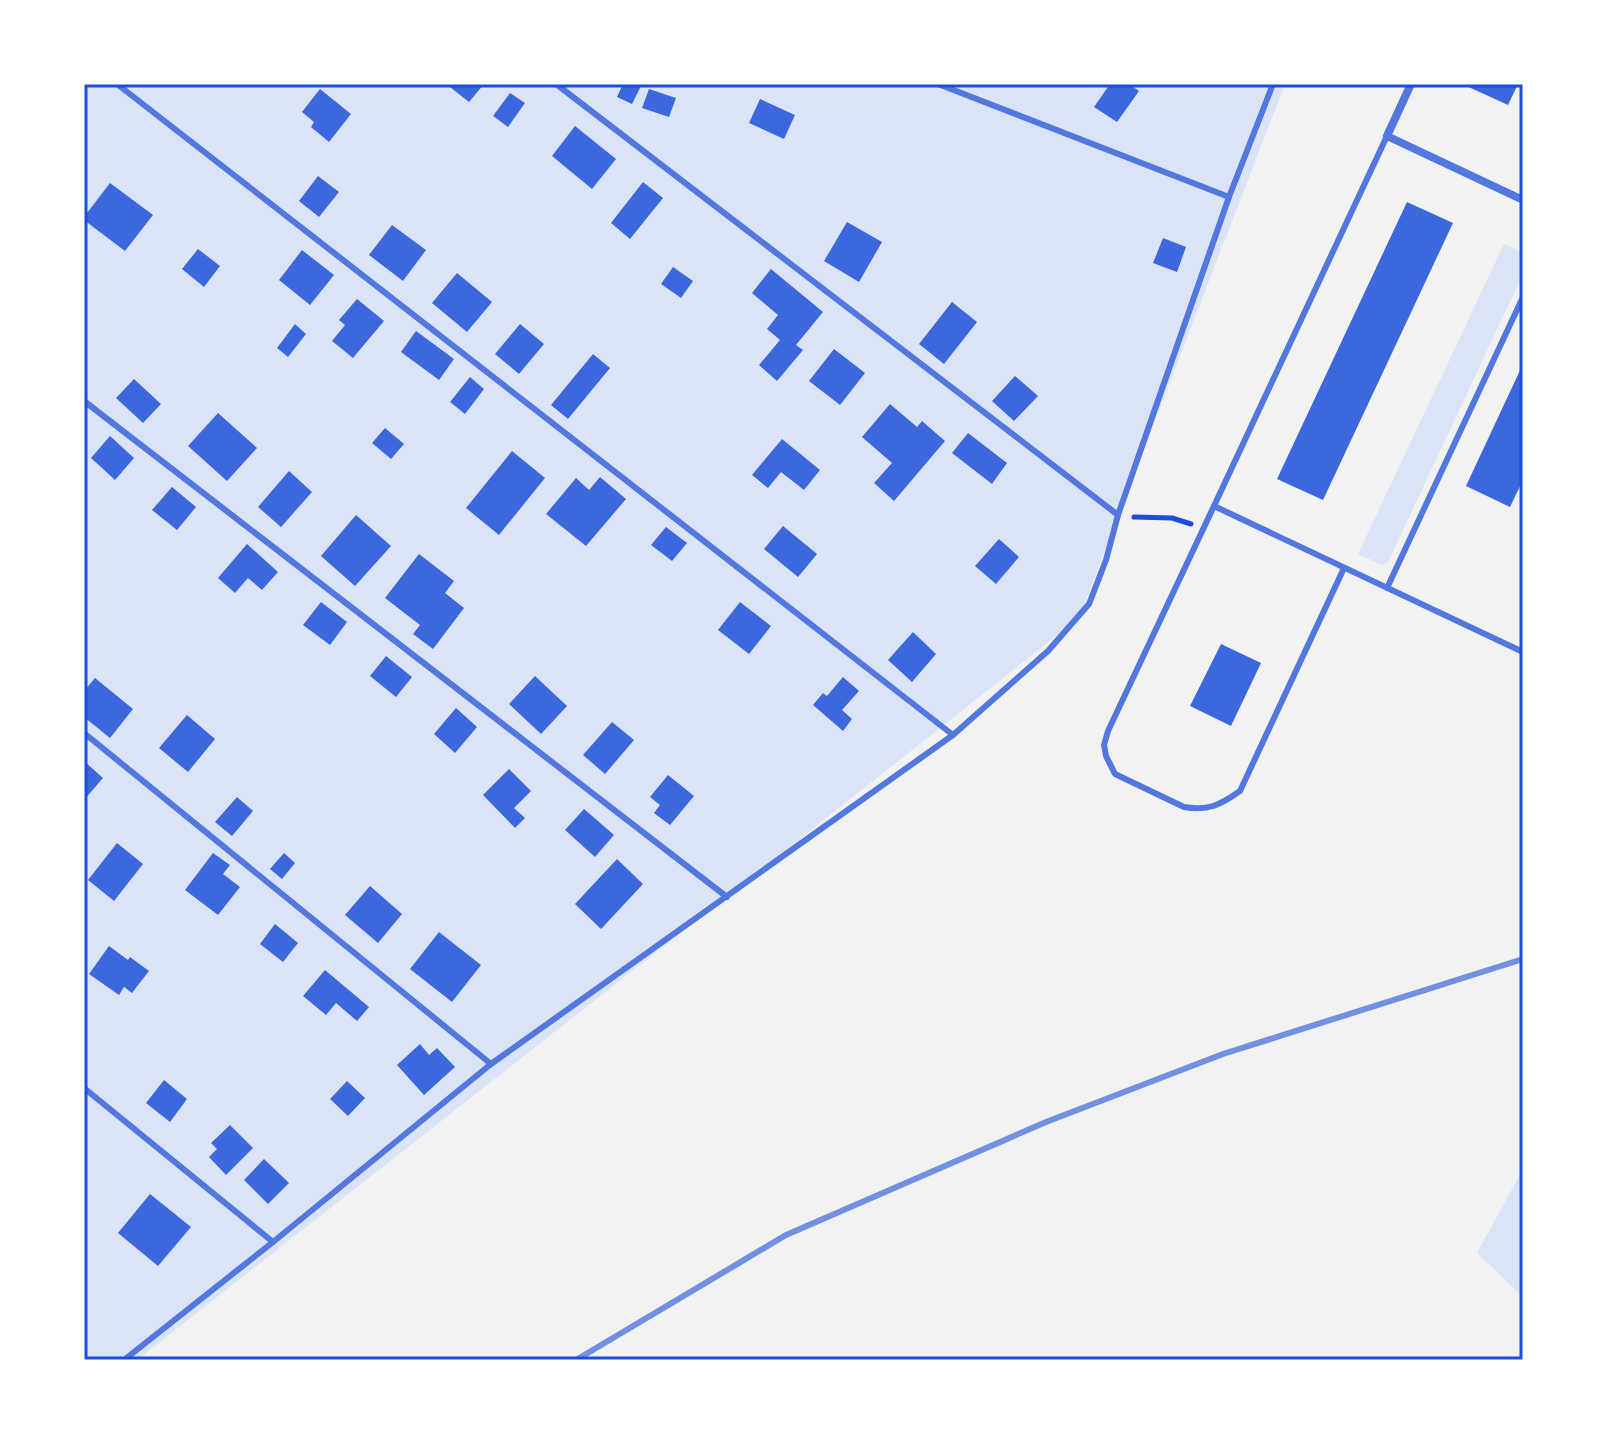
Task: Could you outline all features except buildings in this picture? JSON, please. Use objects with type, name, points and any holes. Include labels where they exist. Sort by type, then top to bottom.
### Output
[{"type":"street","points":[[1411,84],[1387,136],[1523,200]]},
{"type":"lane","points":[[117,84],[953,735]]},
{"type":"lane","points":[[556,84],[1118,515]]},
{"type":"lane","points":[[938,84],[1229,197]]},
{"type":"lane","points":[[124,1360],[491,1064],[953,735],[1048,651],[1089,604],[1229,197],[1273,84]]},
{"type":"lane","points":[[1344,568],[1240,791],[1224,803],[1195,809],[1184,807],[1115,774],[1104,745],[1108,731],[1387,136]]},
{"type":"lane","points":[[1387,588],[1523,297]]},
{"type":"lane","points":[[84,401],[727,897]]},
{"type":"lane","points":[[1214,506],[1523,652]]},
{"type":"lane","points":[[84,733],[491,1064]]},
{"type":"lane","points":[[84,1088],[273,1242]]},
{"type":"path","points":[[1118,515],[1126,518],[1172,518],[1203,528]]},
{"type":"shaded area","points":[[84,84],[1285,84],[1079,618],[137,1360],[84,1360]]},
{"type":"shaded area","points":[[1504,244],[1523,253],[1523,274],[1388,562],[1382,565],[1358,554]]},
{"type":"shaded area","points":[[1523,1169],[1523,1297],[1477,1253]]},
{"type":"railway","points":[[576,1360],[786,1235],[1046,1122],[1223,1054],[1523,959]]}]
